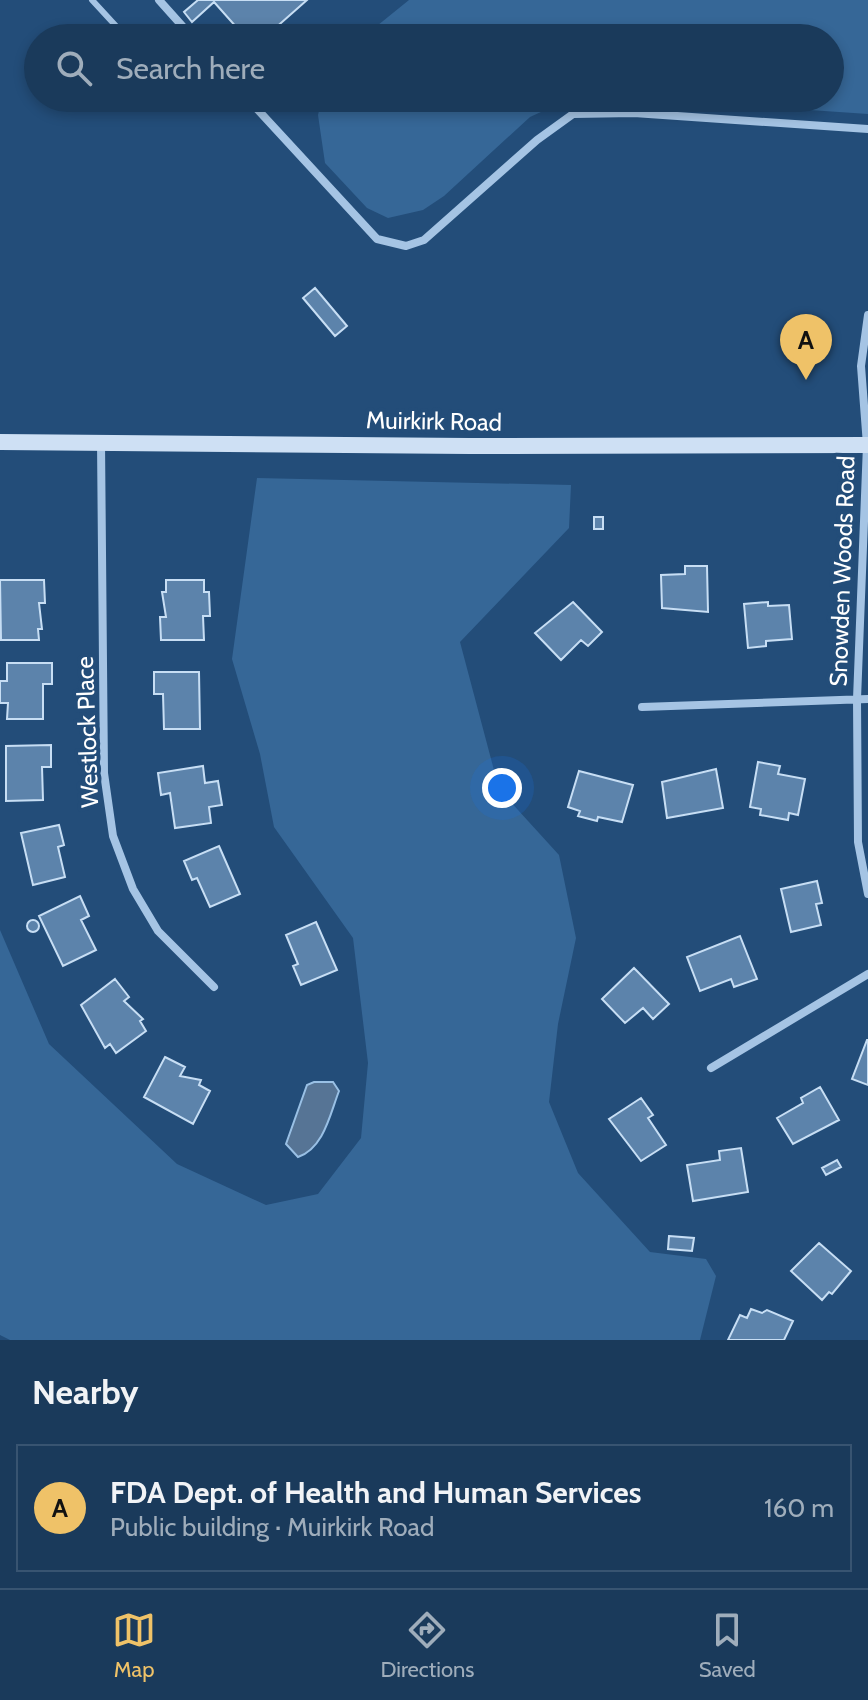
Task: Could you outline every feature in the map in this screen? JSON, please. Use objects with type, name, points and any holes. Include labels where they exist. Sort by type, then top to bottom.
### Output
[{"type":"main road","name":"Muirkirk Road","points":[[0,442],[868,445]]},
{"type":"street","points":[[159,0],[180,24]]},
{"type":"street","points":[[259,112],[354,218],[377,239],[406,246],[424,240],[537,140],[573,114],[634,113],[868,129]]},
{"type":"street","name":"Snowden Woods Road","points":[[868,315],[861,366],[868,445],[857,699],[858,842],[868,894]]},
{"type":"street","name":"Westlock Place","points":[[101,442],[104,773],[113,836],[133,889],[158,931],[214,987]]},
{"type":"street","points":[[642,707],[857,699]]},
{"type":"street","name":"Snowden Woods Road","points":[[857,699],[868,699]]},
{"type":"street","points":[[711,1068],[868,974]]},
{"type":"lane","points":[[92,0],[114,24]]},
{"type":"shaded area","points":[[409,0],[868,0],[868,114],[839,112],[844,112],[844,24],[379,24]]},
{"type":"shaded area","points":[[319,112],[541,112],[530,117],[444,196],[423,210],[388,218],[367,208],[325,163]]},
{"type":"shaded area","points":[[257,478],[571,485],[569,528],[460,642],[499,789],[559,855],[576,938],[558,1024],[549,1102],[578,1173],[650,1252],[706,1259],[716,1276],[700,1340],[10,1340],[0,1335],[0,930],[49,1044],[177,1164],[266,1205],[318,1194],[361,1138],[368,1063],[353,938],[274,827],[260,754],[232,659]]},
{"type":"shaded area","points":[[333,1082],[339,1091],[320,1138],[307,1153],[298,1157],[286,1144],[307,1085]]},
{"type":"building","points":[[198,0],[307,0],[280,24],[234,24],[214,2],[192,22],[184,12]]},
{"type":"building","points":[[315,288],[347,326],[335,336],[303,298]]},
{"type":"building","points":[[594,517],[603,517],[603,529],[594,529]]},
{"type":"building","points":[[685,566],[707,566],[708,612],[662,608],[661,575],[685,574]]},
{"type":"building","points":[[0,580],[44,580],[45,603],[39,603],[42,629],[38,629],[39,640],[1,640]]},
{"type":"building","points":[[166,580],[204,580],[204,592],[209,592],[210,616],[203,616],[204,640],[161,640],[160,617],[166,617],[162,592],[166,592]]},
{"type":"building","points":[[573,602],[602,632],[588,646],[581,640],[561,660],[535,633]]},
{"type":"building","points":[[768,602],[768,606],[789,605],[792,639],[766,641],[766,646],[748,648],[744,604]]},
{"type":"building","points":[[7,663],[52,663],[52,684],[43,684],[43,719],[7,719],[8,703],[0,703],[0,681],[7,681]]},
{"type":"building","points":[[154,672],[199,672],[200,729],[164,729],[163,694],[154,694]]},
{"type":"building","points":[[51,745],[51,767],[42,767],[43,800],[6,801],[6,746]]},
{"type":"building","points":[[758,762],[780,766],[778,774],[805,779],[798,815],[789,813],[788,820],[760,815],[761,809],[750,807]]},
{"type":"building","points":[[203,766],[205,783],[218,781],[222,805],[209,807],[211,823],[175,828],[170,793],[161,795],[158,773]]},
{"type":"building","points":[[716,769],[723,808],[667,818],[662,782]]},
{"type":"building","points":[[579,771],[633,785],[622,822],[578,816],[580,811],[568,807]]},
{"type":"building","points":[[59,825],[64,845],[58,847],[65,877],[33,885],[21,833]]},
{"type":"building","points":[[219,846],[240,894],[210,907],[197,878],[192,880],[184,861]]},
{"type":"building","points":[[817,881],[822,903],[816,904],[821,925],[791,932],[781,889]]},
{"type":"building","points":[[80,896],[89,916],[81,920],[96,950],[63,966],[39,916]]},
{"type":"building","points":[[28,921],[38,921],[38,931],[28,931]]},
{"type":"building","points":[[316,922],[337,970],[301,985],[293,966],[298,964],[286,935]]},
{"type":"building","points":[[740,936],[757,979],[734,987],[731,979],[700,991],[687,957]]},
{"type":"building","points":[[634,968],[669,1004],[653,1019],[643,1008],[625,1023],[602,999]]},
{"type":"building","points":[[115,979],[129,997],[124,1001],[143,1019],[140,1021],[146,1031],[116,1053],[110,1044],[105,1048],[81,1005]]},
{"type":"building","points":[[868,1040],[868,1085],[852,1079]]},
{"type":"building","points":[[165,1057],[185,1067],[180,1076],[201,1080],[199,1085],[210,1091],[193,1124],[144,1097]]},
{"type":"building","points":[[820,1087],[839,1120],[793,1144],[777,1118],[803,1103],[801,1098]]},
{"type":"building","points":[[641,1098],[653,1115],[648,1118],[666,1145],[641,1161],[609,1119]]},
{"type":"building","points":[[741,1148],[748,1192],[693,1201],[687,1165],[720,1160],[719,1151]]},
{"type":"building","points":[[837,1160],[841,1167],[826,1175],[822,1168]]},
{"type":"building","points":[[669,1236],[694,1238],[692,1251],[668,1249]]},
{"type":"building","points":[[819,1243],[851,1271],[832,1294],[829,1292],[822,1300],[791,1271]]},
{"type":"building","points":[[751,1309],[762,1313],[767,1310],[793,1321],[784,1340],[728,1340],[740,1315],[747,1318]]},
{"type":"place","name":"FDA Dept. of Health and Human Services","points":[[806,380]]}]
